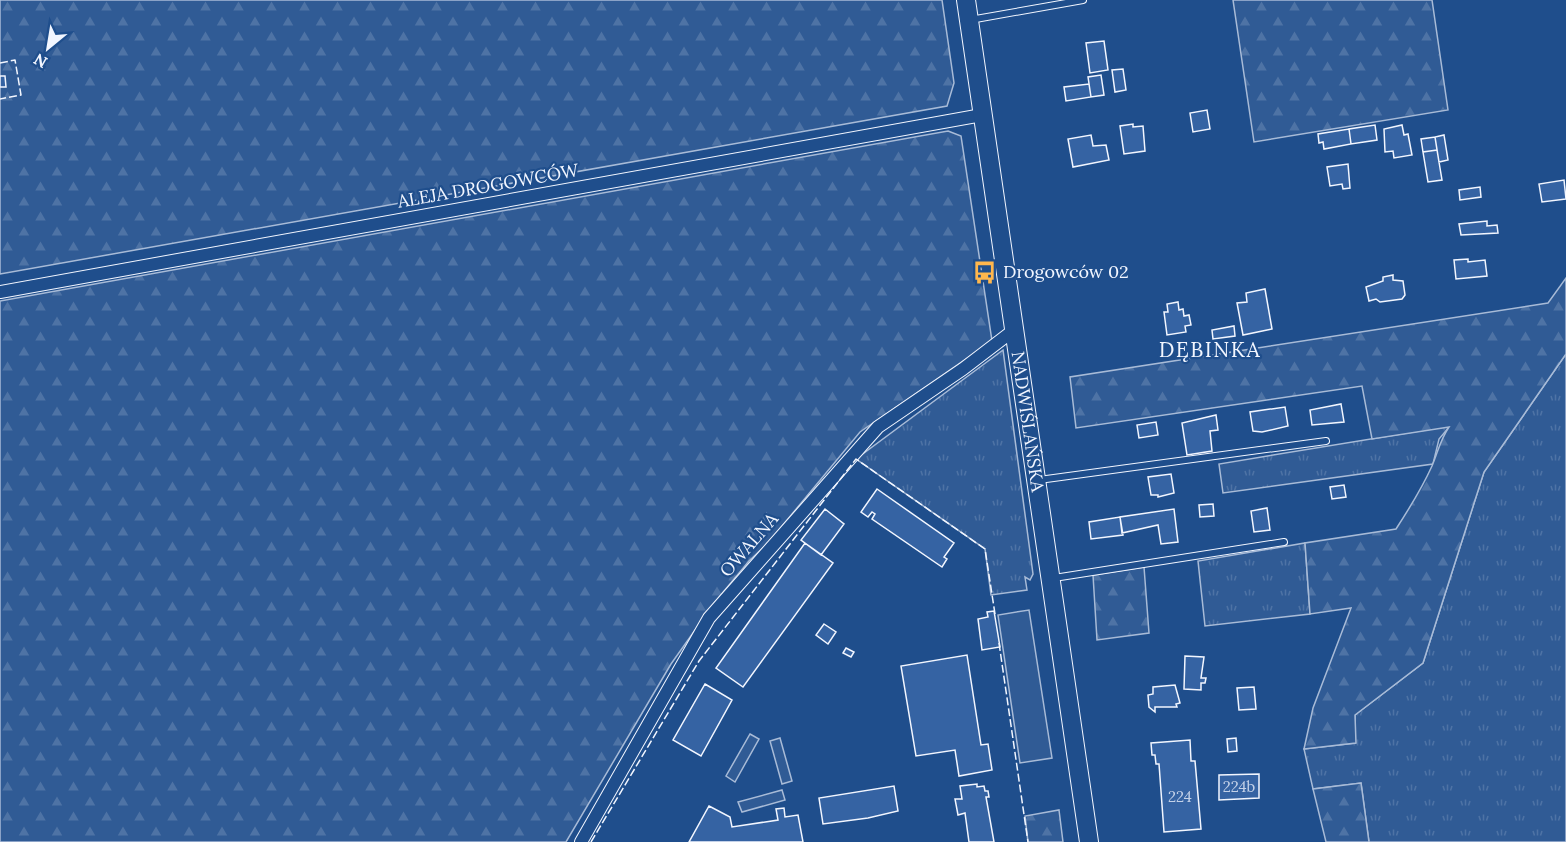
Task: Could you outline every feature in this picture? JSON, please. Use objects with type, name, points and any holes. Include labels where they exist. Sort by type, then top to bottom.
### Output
[{"type":"main road","name":"NADWIŚLAŃSKA","points":[[966,0],[1089,842]]},
{"type":"street","name":"ALEJA DROGOWCÓW","points":[[0,292],[982,115]]},
{"type":"street","name":"OWALNA","points":[[581,842],[709,618],[878,427],[963,369],[1014,330]]},
{"type":"lane","points":[[969,20],[1083,0]]},
{"type":"lane","points":[[1036,480],[1326,441]]},
{"type":"lane","points":[[1051,578],[1284,542]]},
{"type":"green space","points":[[0,0],[942,0],[954,83],[947,106],[0,274]]},
{"type":"green space","points":[[1233,0],[1432,0],[1448,110],[1254,142]]},
{"type":"green space","points":[[948,131],[961,136],[992,341],[860,432],[768,543],[749,561],[715,602],[671,664],[566,842],[0,842],[0,301]]},
{"type":"green space","points":[[1566,278],[1566,354],[1484,472],[1423,663],[1355,715],[1356,743],[1304,749],[1313,708],[1351,608],[1310,614],[1305,543],[1396,529],[1424,482],[1449,427],[1372,439],[1362,386],[1076,428],[1070,377],[1548,303]]},
{"type":"green space","points":[[1003,350],[1033,574],[1030,580],[1025,577],[1027,590],[991,595],[985,549],[856,459]]},
{"type":"green space","points":[[1566,354],[1566,842],[1369,842],[1361,783],[1313,789],[1304,749],[1355,743],[1355,715],[1423,663],[1484,472]]},
{"type":"green space","points":[[1450,426],[1439,439],[1433,464],[1223,493],[1219,464]]},
{"type":"green space","points":[[1305,543],[1310,614],[1205,626],[1198,561]]},
{"type":"green space","points":[[1144,567],[1149,633],[1097,640],[1093,575]]},
{"type":"green space","points":[[1361,783],[1369,842],[1326,842],[1313,789]]},
{"type":"green space","points":[[1059,810],[1063,842],[1028,842],[1025,816]]},
{"type":"shaded area","points":[[1029,610],[1052,758],[1020,763],[998,615]]},
{"type":"shaded area","points":[[750,734],[759,739],[735,782],[726,776]]},
{"type":"shaded area","points":[[780,738],[792,781],[782,784],[770,741]]},
{"type":"shaded area","points":[[782,790],[785,800],[742,812],[738,802]]},
{"type":"building","points":[[1104,41],[1108,70],[1090,73],[1086,43]]},
{"type":"building","points":[[1123,69],[1126,90],[1115,92],[1112,70]]},
{"type":"building","points":[[1101,75],[1104,95],[1091,97],[1088,77]]},
{"type":"building","points":[[0,76],[5,76],[6,87],[0,87]]},
{"type":"building","points":[[1089,84],[1091,97],[1066,101],[1064,87]]},
{"type":"building","points":[[1207,110],[1210,129],[1193,132],[1190,113]]},
{"type":"building","points":[[1133,124],[1133,127],[1143,126],[1145,151],[1124,154],[1120,126]]},
{"type":"building","points":[[1375,125],[1377,140],[1351,144],[1349,129]]},
{"type":"building","points":[[1402,125],[1404,135],[1408,134],[1412,155],[1394,158],[1393,151],[1385,152],[1384,129]]},
{"type":"building","points":[[1349,129],[1351,144],[1324,149],[1323,142],[1319,143],[1318,134]]},
{"type":"building","points":[[1091,135],[1093,146],[1106,145],[1109,160],[1073,167],[1068,139]]},
{"type":"building","points":[[1444,135],[1448,160],[1439,162],[1435,137]]},
{"type":"building","points":[[1435,137],[1437,150],[1423,152],[1421,139]]},
{"type":"building","points":[[1437,150],[1442,180],[1428,182],[1423,152]]},
{"type":"building","points":[[1348,164],[1350,188],[1343,189],[1342,184],[1330,186],[1327,167]]},
{"type":"building","points":[[1564,180],[1566,199],[1542,202],[1539,184]]},
{"type":"building","points":[[1480,187],[1481,197],[1460,200],[1459,190]]},
{"type":"building","points":[[1487,221],[1487,226],[1497,225],[1498,233],[1461,235],[1459,224]]},
{"type":"building","points":[[1468,259],[1468,262],[1485,260],[1487,276],[1456,279],[1454,260]]},
{"type":"building","points":[[1393,275],[1393,280],[1403,281],[1405,295],[1402,299],[1369,301],[1366,287],[1383,281],[1383,277]]},
{"type":"building","points":[[1265,289],[1272,329],[1243,335],[1237,303],[1247,302],[1246,293]]},
{"type":"building","points":[[1178,302],[1179,310],[1183,309],[1184,316],[1189,315],[1191,325],[1185,326],[1186,332],[1167,335],[1164,312],[1168,312],[1167,304]]},
{"type":"building","points":[[1234,326],[1235,336],[1213,339],[1212,330]]},
{"type":"building","points":[[1341,404],[1344,422],[1312,425],[1310,410]]},
{"type":"building","points":[[1285,407],[1288,426],[1262,432],[1253,431],[1250,412]]},
{"type":"building","points":[[1216,415],[1218,430],[1210,431],[1212,451],[1187,455],[1182,423]]},
{"type":"building","points":[[1156,422],[1158,435],[1139,438],[1137,425]]},
{"type":"building","points":[[1171,474],[1174,493],[1158,497],[1158,495],[1151,495],[1148,477]]},
{"type":"building","points":[[1344,485],[1346,497],[1332,499],[1330,487]]},
{"type":"building","points":[[877,489],[954,543],[944,557],[947,559],[942,567],[872,519],[875,514],[872,512],[868,517],[861,512]]},
{"type":"building","points":[[1213,504],[1214,516],[1200,517],[1199,505]]},
{"type":"building","points":[[1267,508],[1270,530],[1254,532],[1251,511]]},
{"type":"building","points":[[825,509],[844,524],[821,555],[801,540]]},
{"type":"building","points":[[1174,509],[1178,542],[1161,544],[1158,525],[1122,533],[1120,517]]},
{"type":"building","points":[[1120,517],[1123,535],[1091,539],[1089,522]]},
{"type":"building","points":[[805,543],[833,563],[743,687],[716,668]]},
{"type":"building","points":[[994,611],[1000,647],[982,650],[978,619],[988,617],[987,612]]},
{"type":"building","points":[[824,624],[836,632],[828,644],[816,635]]},
{"type":"building","points":[[846,648],[854,652],[851,657],[843,653]]},
{"type":"building","points":[[967,655],[981,745],[988,744],[992,770],[959,776],[955,750],[916,756],[901,666]]},
{"type":"building","points":[[1185,656],[1204,657],[1201,678],[1206,678],[1205,683],[1201,683],[1201,690],[1184,689]]},
{"type":"building","points":[[705,684],[732,700],[701,756],[673,740]]},
{"type":"building","points":[[1175,685],[1180,703],[1176,704],[1177,707],[1155,707],[1155,712],[1149,707],[1148,695],[1153,694],[1153,687]]},
{"type":"building","points":[[1254,687],[1256,709],[1239,710],[1237,688]]},
{"type":"building","points":[[1236,738],[1237,751],[1228,752],[1227,739]]},
{"type":"building","points":[[1190,740],[1191,761],[1195,761],[1201,829],[1164,832],[1159,764],[1156,764],[1155,755],[1152,755],[1151,743]]},
{"type":"building","points":[[1259,774],[1259,798],[1219,800],[1219,775]]},
{"type":"building","points":[[977,784],[977,787],[984,786],[985,791],[988,791],[989,797],[986,797],[994,842],[969,842],[965,813],[958,815],[955,799],[962,799],[960,786]]},
{"type":"building","points":[[894,786],[898,811],[823,824],[819,798]]},
{"type":"building","points":[[709,806],[730,817],[732,827],[778,820],[776,809],[784,808],[785,817],[798,815],[803,842],[689,842]]},
{"type":"fence","points":[[0,63],[15,60],[21,95],[0,99]]},
{"type":"fence","points":[[591,842],[699,661],[856,459],[985,549],[995,614]]},
{"type":"fence","points":[[999,643],[1028,842]]},
{"type":"place","name":"Drogowców 02","points":[[985,272]]},
{"type":"district","name":"DĘBINKA","points":[[1210,350]]}]
